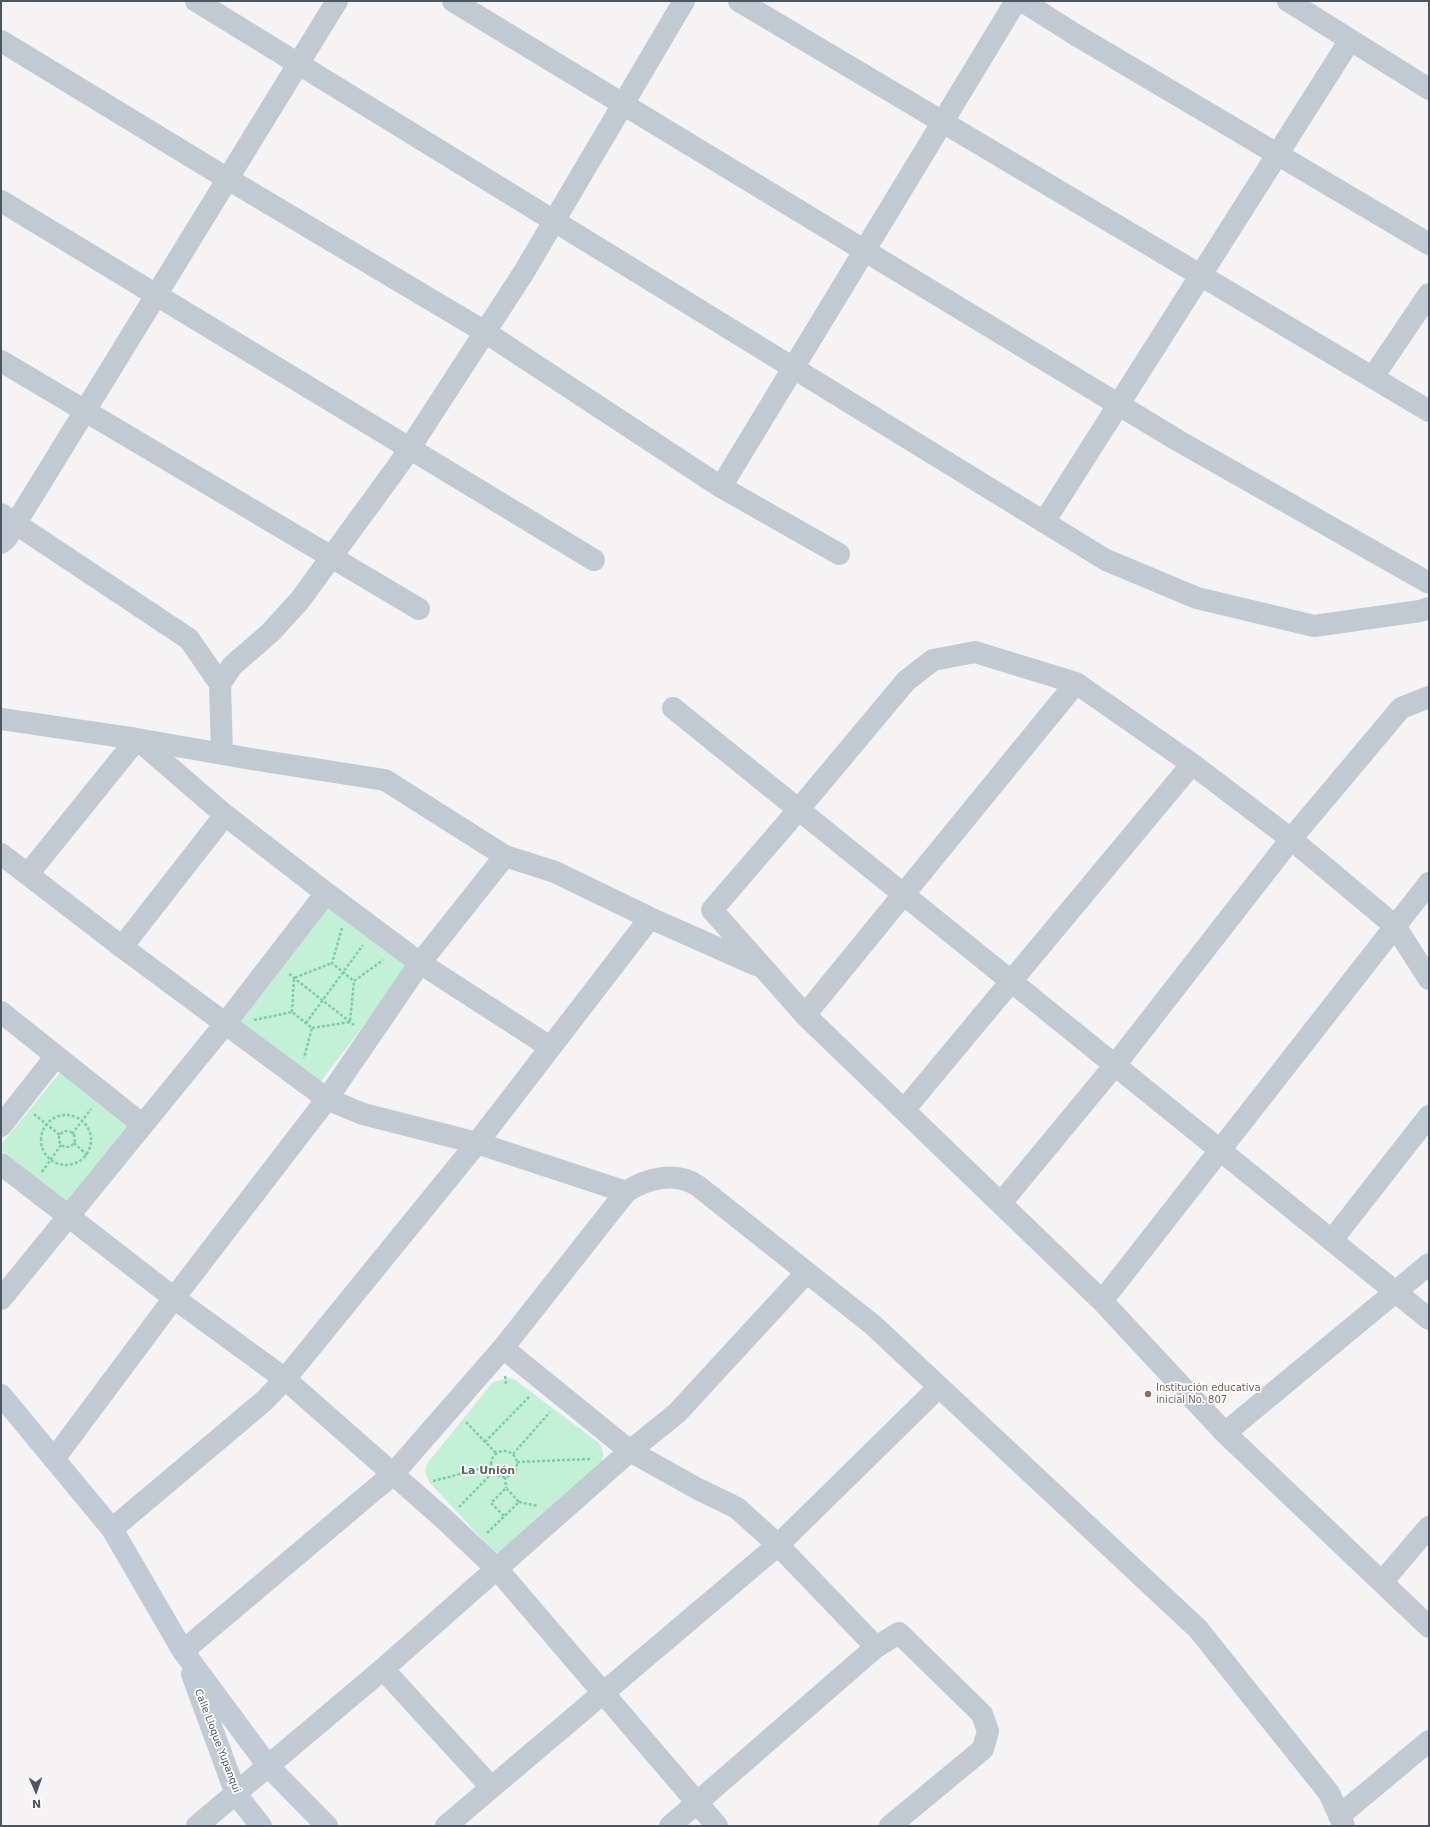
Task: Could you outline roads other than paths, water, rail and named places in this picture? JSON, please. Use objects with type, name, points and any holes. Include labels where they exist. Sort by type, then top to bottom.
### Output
[{"type":"street","points":[[196,1],[1106,560],[1197,598],[1314,626],[1420,611],[1429,608]]},
{"type":"street","points":[[1,543],[6,539],[8,518],[85,410],[338,1]]},
{"type":"street","points":[[453,1],[1118,405],[1429,584]]},
{"type":"street","points":[[220,684],[232,666],[271,632],[295,606],[410,448],[524,272],[684,1]]},
{"type":"street","points":[[739,1],[1429,411]]},
{"type":"street","points":[[721,487],[1016,1]]},
{"type":"street","points":[[1022,1],[1429,244]]},
{"type":"street","points":[[1288,1],[1429,89]]},
{"type":"street","points":[[1044,522],[1350,40]]},
{"type":"street","points":[[1,41],[228,179],[485,332],[721,487],[839,554]]},
{"type":"street","points":[[1,201],[594,560]]},
{"type":"street","points":[[1373,377],[1429,294]]},
{"type":"street","points":[[1,360],[419,609]]},
{"type":"street","points":[[8,518],[189,639],[220,684],[222,754]]},
{"type":"street","points":[[1429,979],[1396,926],[1292,839],[1192,764],[1076,683],[975,652],[933,660],[906,681],[712,910],[805,1015],[1102,1301],[1225,1433],[1429,1627]]},
{"type":"street","points":[[805,1015],[1076,683]]},
{"type":"street","points":[[1001,1203],[1115,1065],[1292,839],[1401,708],[1429,697]]},
{"type":"street","points":[[674,708],[1429,1319]]},
{"type":"street","points":[[1,719],[137,739],[385,780],[504,856],[555,872],[650,918],[763,968]]},
{"type":"street","points":[[137,739],[224,815],[326,893],[420,963],[550,1047]]},
{"type":"street","points":[[28,874],[137,739]]},
{"type":"street","points":[[904,1110],[1192,764]]},
{"type":"street","points":[[122,946],[224,815]]},
{"type":"street","points":[[1,854],[225,1024],[328,1098],[363,1114],[477,1143],[626,1192]]},
{"type":"street","points":[[54,1459],[174,1298],[328,1098],[420,963],[504,856]]},
{"type":"street","points":[[1102,1301],[1429,883]]},
{"type":"street","points":[[1,1299],[225,1024],[326,893]]},
{"type":"street","points":[[112,1529],[264,1401],[285,1380],[477,1143],[650,918]]},
{"type":"street","points":[[1,1012],[143,1124]]},
{"type":"street","points":[[1,1126],[56,1056]]},
{"type":"street","points":[[1332,1240],[1429,1116]]},
{"type":"street","points":[[1,1164],[174,1298],[285,1380],[393,1474],[498,1570],[604,1692],[717,1826]]},
{"type":"street","points":[[183,1650],[393,1474],[503,1348],[626,1192],[645,1181],[659,1178],[682,1178],[692,1182],[873,1325],[1198,1629],[1329,1792],[1342,1821],[1429,1741]]},
{"type":"street","points":[[1225,1433],[1429,1264]]},
{"type":"street","points":[[197,1826],[383,1669],[498,1570],[630,1451],[677,1413],[806,1273]]},
{"type":"street","points":[[503,1348],[630,1451],[689,1484],[737,1508],[778,1545],[876,1646]]},
{"type":"street","points":[[446,1826],[778,1545],[939,1387]]},
{"type":"street","points":[[1,1395],[112,1529],[183,1650],[268,1766],[327,1826]]},
{"type":"street","points":[[1382,1582],[1429,1527]]},
{"type":"street","points":[[670,1826],[876,1646],[899,1633],[982,1714],[988,1731],[984,1749],[890,1826]]},
{"type":"street","name":"Calle Lloque Yupanqui","points":[[183,1650],[236,1794],[262,1826]]},
{"type":"street","points":[[383,1669],[491,1787]]},
{"type":"place","name":"Institución educativa inicial No. 807","points":[[1148,1394]]},
{"type":"district","name":"La Unión","points":[[488,1471]]}]
